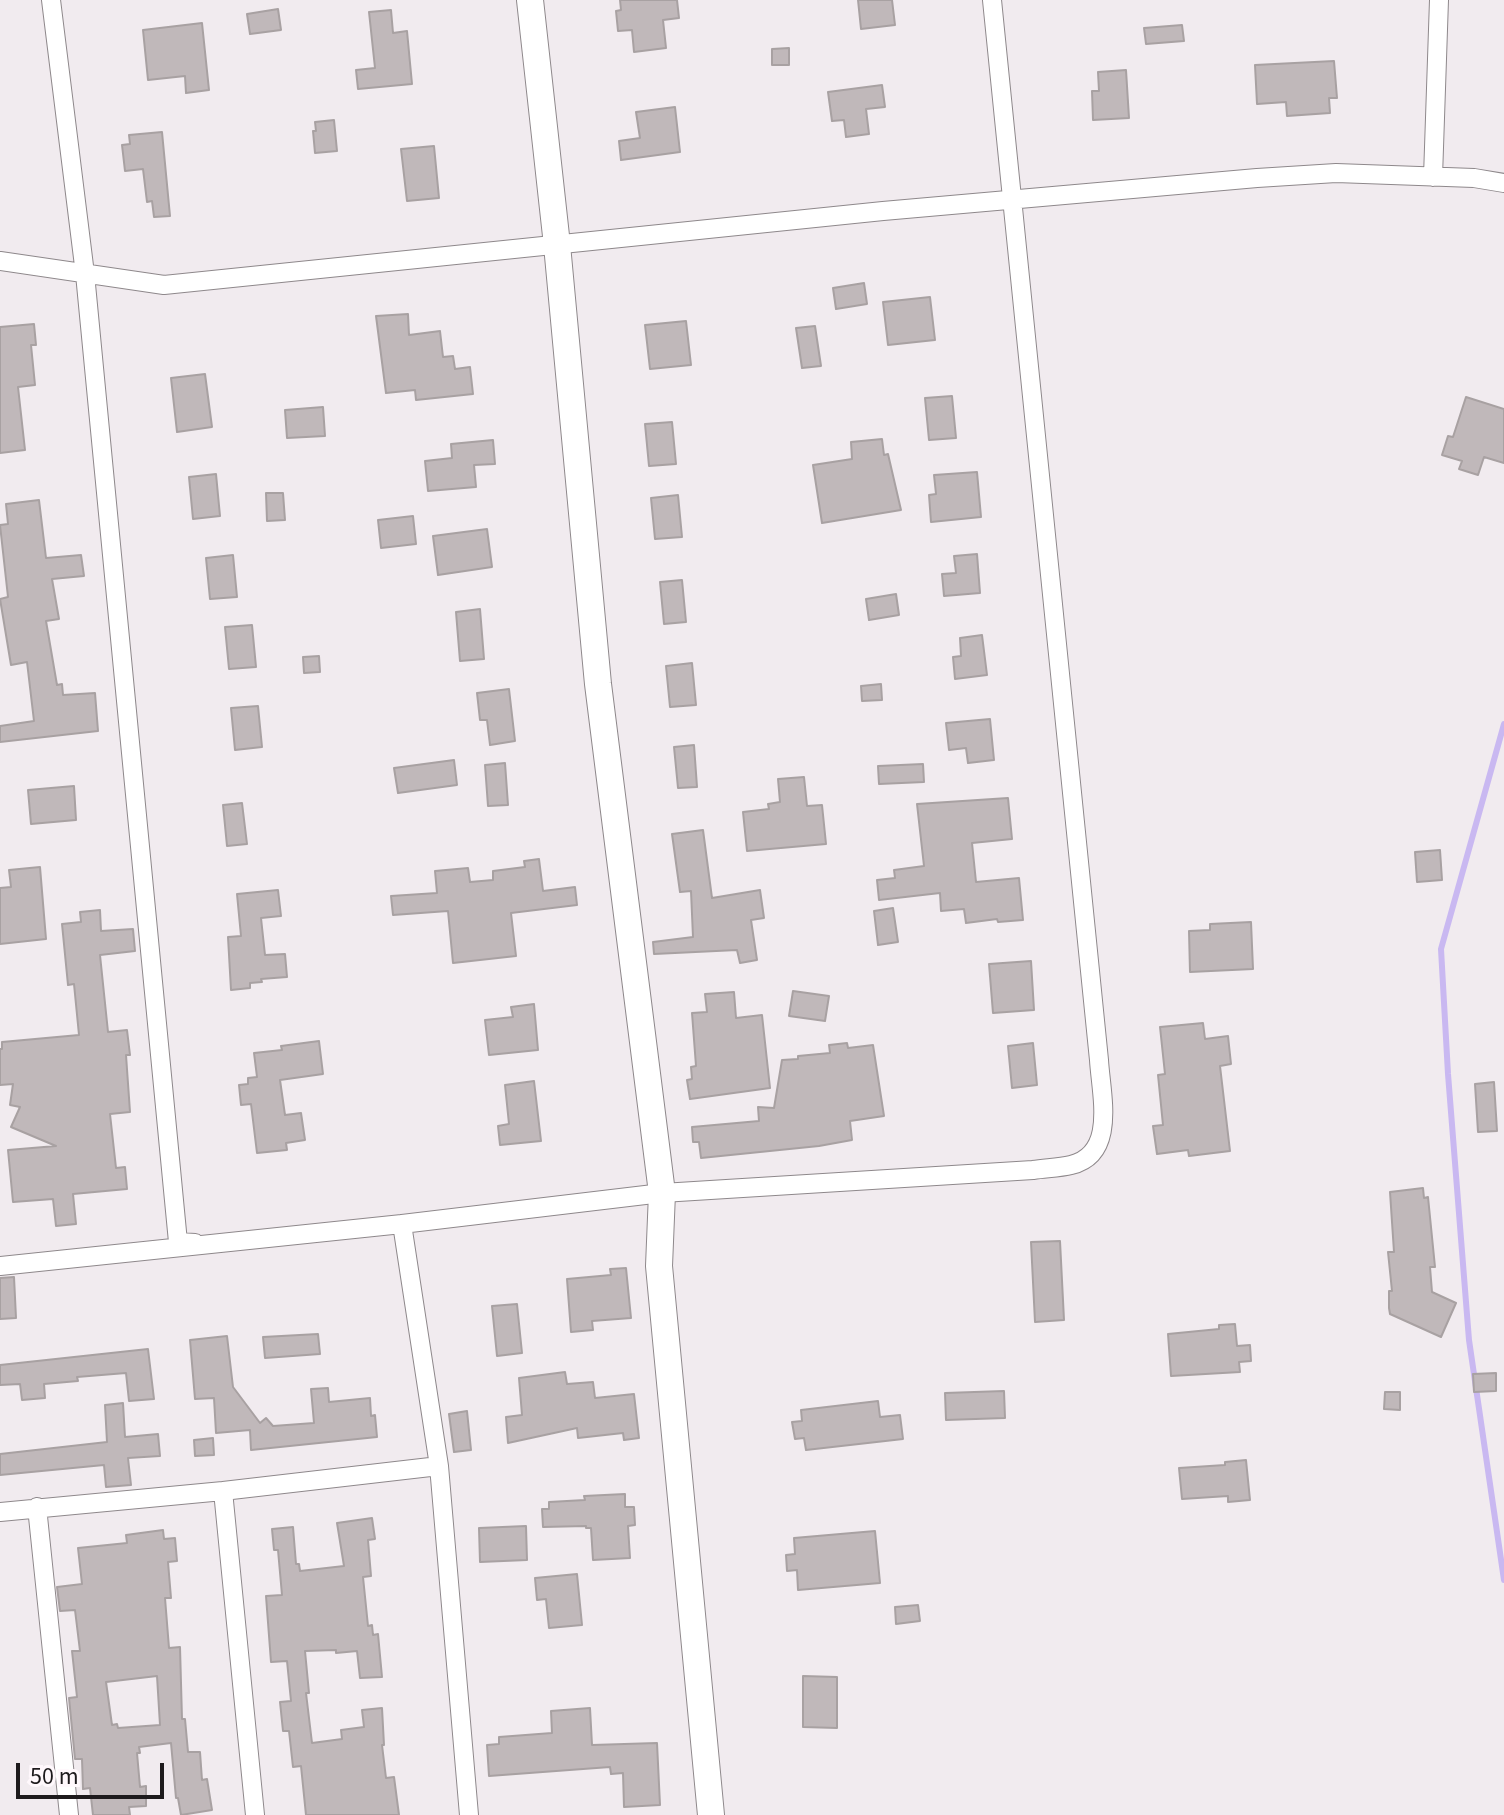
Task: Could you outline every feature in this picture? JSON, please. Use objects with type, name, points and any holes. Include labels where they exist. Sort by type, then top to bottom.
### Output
[{"type":"street","points":[[51,0],[85,274],[178,1242],[198,1244]]},
{"type":"street","points":[[530,0],[557,245],[598,684],[662,1193],[659,1266],[711,1815]]},
{"type":"street","points":[[0,1266],[662,1193],[1033,1170],[1074,1165],[1093,1153],[1101,1139],[1092,987],[992,0]]},
{"type":"street","points":[[1433,177],[1439,0]]},
{"type":"street","points":[[0,261],[164,285],[883,211],[1320,174],[1474,178],[1504,183]]},
{"type":"street","points":[[402,1224],[439,1466],[469,1815]]},
{"type":"street","points":[[0,1512],[439,1466]]},
{"type":"street","points":[[223,1491],[255,1815]]},
{"type":"street","points":[[37,1507],[69,1815]]},
{"type":"building","points":[[620,0],[677,0],[679,18],[663,20],[666,48],[634,52],[632,30],[618,31],[616,11],[621,10]]},
{"type":"building","points":[[858,0],[892,0],[895,25],[861,29]]},
{"type":"building","points":[[278,9],[281,30],[250,34],[247,14]]},
{"type":"building","points":[[391,10],[393,33],[407,31],[412,84],[358,89],[356,70],[375,68],[369,12]]},
{"type":"building","points":[[202,23],[209,90],[186,93],[185,76],[148,80],[143,30]]},
{"type":"building","points":[[1182,25],[1184,41],[1146,44],[1144,28]]},
{"type":"building","points":[[789,48],[789,65],[772,65],[772,49]]},
{"type":"building","points":[[1334,61],[1337,98],[1329,98],[1330,113],[1287,116],[1286,102],[1257,104],[1255,65]]},
{"type":"building","points":[[1126,70],[1129,118],[1093,120],[1092,91],[1099,91],[1098,72]]},
{"type":"building","points":[[882,85],[885,107],[866,109],[869,134],[846,137],[844,120],[832,121],[828,92]]},
{"type":"building","points":[[675,107],[680,152],[621,160],[619,141],[640,138],[636,112]]},
{"type":"building","points":[[334,120],[337,151],[315,153],[315,122]]},
{"type":"building","points":[[162,132],[170,216],[154,217],[152,201],[147,202],[143,169],[125,171],[122,145],[130,144],[129,135]]},
{"type":"building","points":[[434,146],[439,198],[407,201],[401,149]]},
{"type":"building","points":[[864,283],[867,304],[836,309],[833,288]]},
{"type":"building","points":[[930,297],[935,340],[888,345],[883,302]]},
{"type":"building","points":[[408,314],[409,335],[440,331],[443,357],[453,356],[455,369],[470,367],[473,394],[416,400],[415,390],[386,393],[376,316]]},
{"type":"building","points":[[686,321],[691,365],[650,369],[645,325]]},
{"type":"building","points":[[34,324],[36,345],[31,345],[35,385],[18,387],[25,450],[0,453],[0,327]]},
{"type":"building","points":[[815,326],[821,366],[802,368],[796,328]]},
{"type":"building","points":[[205,374],[212,427],[177,432],[171,378]]},
{"type":"building","points":[[952,396],[956,438],[929,440],[925,398]]},
{"type":"building","points":[[1466,397],[1504,409],[1504,463],[1484,457],[1478,475],[1459,469],[1462,461],[1442,455],[1448,436],[1453,437]]},
{"type":"building","points":[[323,407],[325,436],[287,438],[285,410]]},
{"type":"building","points":[[672,422],[676,464],[649,466],[645,424]]},
{"type":"building","points":[[882,439],[901,510],[822,523],[813,465],[852,459],[851,442]]},
{"type":"building","points":[[493,440],[495,464],[474,465],[476,487],[428,491],[425,461],[452,458],[451,444]]},
{"type":"building","points":[[977,472],[981,517],[931,522],[929,495],[936,494],[934,475]]},
{"type":"building","points":[[216,474],[220,516],[193,519],[189,477]]},
{"type":"building","points":[[266,493],[283,493],[285,520],[267,521]]},
{"type":"building","points":[[678,495],[682,537],[655,539],[651,498]]},
{"type":"building","points":[[39,500],[46,558],[81,555],[84,576],[52,579],[59,619],[46,621],[57,685],[62,684],[63,695],[95,693],[98,731],[0,742],[0,726],[34,721],[27,662],[11,665],[0,599],[8,597],[0,525],[8,524],[6,504]]},
{"type":"building","points":[[413,516],[416,544],[381,548],[378,520]]},
{"type":"building","points":[[487,529],[492,567],[438,575],[433,536]]},
{"type":"building","points":[[977,554],[980,593],[944,596],[942,574],[956,573],[954,556]]},
{"type":"building","points":[[233,555],[237,597],[210,599],[206,558]]},
{"type":"building","points":[[682,580],[686,622],[664,624],[660,582]]},
{"type":"building","points":[[896,594],[899,615],[869,620],[866,599]]},
{"type":"building","points":[[480,609],[484,659],[460,661],[456,612]]},
{"type":"building","points":[[252,625],[256,667],[229,669],[225,627]]},
{"type":"building","points":[[982,635],[987,675],[955,679],[953,657],[961,656],[960,638]]},
{"type":"building","points":[[319,656],[320,672],[304,673],[303,657]]},
{"type":"building","points":[[692,663],[696,705],[670,707],[666,666]]},
{"type":"building","points":[[881,684],[882,700],[862,701],[861,686]]},
{"type":"building","points":[[509,689],[515,741],[490,745],[487,720],[480,720],[477,693]]},
{"type":"building","points":[[258,706],[262,747],[235,750],[231,708]]},
{"type":"building","points":[[990,719],[994,760],[968,763],[966,748],[949,750],[946,723]]},
{"type":"building","points":[[694,745],[697,787],[678,788],[674,747]]},
{"type":"building","points":[[454,760],[457,785],[398,793],[394,768]]},
{"type":"building","points":[[505,763],[508,805],[488,806],[485,765]]},
{"type":"building","points":[[923,764],[924,782],[879,784],[878,766]]},
{"type":"building","points":[[804,777],[807,806],[822,805],[826,844],[747,851],[743,812],[769,809],[768,804],[780,802],[778,779]]},
{"type":"building","points":[[74,786],[76,820],[31,824],[28,790]]},
{"type":"building","points":[[1008,798],[1012,839],[972,843],[976,882],[1019,878],[1023,920],[966,923],[964,909],[941,911],[940,893],[879,900],[877,880],[895,878],[894,870],[924,866],[917,804]]},
{"type":"building","points":[[242,803],[247,844],[227,846],[223,805]]},
{"type":"building","points":[[703,830],[712,898],[760,890],[764,918],[751,920],[757,960],[740,963],[737,950],[654,954],[653,942],[693,937],[691,891],[680,892],[672,834]]},
{"type":"building","points":[[1440,850],[1442,880],[1417,882],[1415,852]]},
{"type":"building","points":[[539,859],[543,891],[575,887],[577,905],[511,913],[516,956],[453,963],[448,911],[393,915],[391,896],[437,893],[435,871],[468,868],[470,882],[493,880],[493,871],[525,867],[524,861]]},
{"type":"building","points":[[40,867],[46,939],[0,944],[0,888],[11,887],[9,870]]},
{"type":"building","points":[[278,890],[281,916],[261,918],[265,955],[285,954],[287,977],[261,979],[262,982],[250,983],[250,988],[231,990],[228,937],[241,936],[237,894]]},
{"type":"building","points":[[893,908],[898,942],[878,945],[874,911]]},
{"type":"building","points":[[100,910],[101,931],[133,929],[135,951],[100,955],[108,1032],[127,1030],[130,1055],[126,1055],[130,1112],[110,1114],[116,1168],[125,1167],[127,1189],[73,1194],[76,1224],[56,1226],[53,1199],[13,1202],[8,1150],[56,1146],[11,1127],[20,1107],[10,1105],[13,1084],[0,1085],[0,1049],[2,1042],[79,1035],[74,984],[68,985],[62,924],[81,922],[80,912]]},
{"type":"building","points":[[1251,922],[1253,969],[1190,972],[1189,931],[1210,930],[1210,924]]},
{"type":"building","points":[[1031,961],[1034,1010],[993,1013],[989,964]]},
{"type":"building","points":[[793,991],[829,996],[825,1021],[789,1016]]},
{"type":"building","points":[[734,992],[736,1018],[762,1015],[770,1088],[690,1099],[687,1080],[692,1079],[691,1067],[696,1066],[692,1013],[707,1012],[705,994]]},
{"type":"building","points":[[534,1004],[538,1050],[489,1055],[485,1020],[513,1017],[511,1007]]},
{"type":"building","points":[[1203,1023],[1205,1039],[1228,1036],[1231,1064],[1220,1066],[1230,1151],[1189,1156],[1188,1150],[1157,1154],[1153,1126],[1163,1125],[1158,1075],[1165,1074],[1160,1027]]},
{"type":"building","points":[[319,1041],[323,1074],[280,1080],[285,1115],[301,1113],[305,1140],[286,1143],[287,1150],[257,1153],[251,1104],[241,1105],[239,1085],[248,1084],[248,1078],[257,1077],[254,1053]]},
{"type":"building","points":[[847,1043],[848,1048],[873,1045],[884,1116],[850,1121],[852,1140],[701,1158],[699,1142],[693,1142],[692,1127],[759,1121],[758,1107],[774,1108],[782,1060],[830,1053],[829,1045]]},
{"type":"building","points":[[1033,1043],[1037,1085],[1012,1088],[1008,1046]]},
{"type":"building","points":[[534,1081],[541,1141],[500,1145],[498,1126],[509,1124],[505,1085]]},
{"type":"building","points":[[1494,1082],[1497,1131],[1478,1132],[1475,1084]]},
{"type":"building","points":[[1423,1188],[1424,1198],[1428,1197],[1435,1267],[1430,1267],[1432,1292],[1456,1303],[1441,1337],[1390,1314],[1389,1308],[1389,1291],[1392,1291],[1388,1252],[1394,1252],[1390,1192]]},
{"type":"building","points":[[1060,1241],[1064,1320],[1035,1322],[1031,1242]]},
{"type":"building","points":[[626,1268],[631,1318],[592,1321],[593,1330],[571,1332],[567,1279],[611,1275],[610,1269]]},
{"type":"building","points":[[14,1277],[16,1318],[0,1319],[0,1278]]},
{"type":"building","points":[[517,1304],[522,1353],[497,1356],[492,1306]]},
{"type":"building","points":[[1235,1324],[1237,1346],[1250,1345],[1251,1361],[1239,1362],[1240,1372],[1171,1376],[1168,1334],[1219,1329],[1219,1325]]},
{"type":"building","points":[[318,1334],[320,1354],[265,1358],[263,1337]]},
{"type":"building","points":[[227,1336],[233,1387],[260,1423],[266,1418],[273,1426],[314,1423],[311,1389],[328,1388],[329,1402],[370,1398],[377,1437],[251,1450],[250,1430],[216,1433],[214,1398],[195,1399],[190,1340]]},
{"type":"building","points":[[148,1349],[154,1399],[129,1401],[126,1373],[77,1377],[78,1381],[44,1384],[45,1398],[22,1400],[20,1384],[0,1385],[0,1365]]},
{"type":"building","points":[[565,1372],[567,1384],[593,1382],[595,1398],[634,1394],[639,1438],[624,1440],[623,1433],[578,1438],[577,1428],[508,1443],[506,1417],[522,1415],[519,1378]]},
{"type":"building","points":[[1496,1373],[1496,1391],[1474,1392],[1473,1374]]},
{"type":"building","points":[[1004,1391],[1005,1418],[946,1420],[945,1393]]},
{"type":"building","points":[[1385,1392],[1400,1392],[1400,1410],[1384,1409]]},
{"type":"building","points":[[878,1401],[880,1417],[900,1415],[903,1439],[806,1450],[804,1438],[795,1439],[792,1422],[802,1421],[801,1410]]},
{"type":"building","points":[[123,1403],[125,1437],[158,1434],[160,1456],[128,1458],[131,1485],[106,1487],[104,1465],[0,1475],[0,1454],[107,1442],[105,1405]]},
{"type":"building","points":[[467,1411],[471,1450],[454,1452],[449,1414]]},
{"type":"building","points":[[213,1438],[214,1455],[195,1456],[194,1440]]},
{"type":"building","points":[[1246,1460],[1250,1500],[1228,1502],[1228,1496],[1182,1499],[1179,1468],[1225,1465],[1225,1462]]},
{"type":"building","points":[[625,1494],[625,1507],[634,1507],[635,1525],[628,1526],[630,1558],[593,1560],[591,1528],[586,1526],[543,1527],[542,1509],[549,1509],[549,1502]]},
{"type":"building","points":[[372,1518],[375,1539],[368,1540],[371,1576],[363,1577],[368,1626],[372,1625],[373,1635],[378,1634],[382,1677],[360,1678],[357,1651],[305,1651],[309,1693],[306,1693],[312,1743],[342,1739],[341,1730],[364,1727],[362,1710],[382,1708],[386,1778],[394,1777],[399,1815],[306,1815],[301,1766],[293,1767],[289,1731],[283,1731],[280,1702],[291,1701],[287,1661],[271,1662],[266,1596],[282,1595],[278,1550],[274,1550],[272,1529],[293,1527],[296,1564],[299,1564],[300,1571],[344,1566],[337,1523]]},
{"type":"building","points":[[526,1526],[527,1560],[480,1562],[479,1528]]},
{"type":"building","points":[[163,1530],[164,1539],[175,1538],[177,1561],[168,1562],[171,1598],[165,1598],[169,1648],[180,1647],[182,1719],[185,1719],[188,1752],[200,1752],[202,1780],[207,1779],[212,1810],[181,1815],[176,1798],[171,1743],[139,1747],[140,1787],[146,1786],[146,1806],[129,1807],[130,1815],[93,1815],[90,1788],[83,1789],[82,1759],[75,1759],[69,1698],[77,1697],[72,1651],[80,1651],[75,1610],[60,1611],[57,1587],[82,1584],[78,1548],[127,1543],[126,1535]],"holes":[[[157,1676],[160,1725],[118,1728],[117,1724],[112,1725],[106,1682]]]},
{"type":"building","points":[[875,1531],[880,1583],[798,1590],[797,1570],[787,1571],[786,1555],[795,1554],[794,1538]]},
{"type":"building","points":[[577,1574],[582,1625],[549,1628],[546,1599],[537,1600],[535,1578]]},
{"type":"building","points":[[918,1605],[920,1621],[896,1624],[895,1607]]},
{"type":"building","points":[[803,1676],[837,1677],[837,1728],[803,1727]]},
{"type":"building","points":[[590,1708],[592,1745],[657,1743],[660,1805],[624,1807],[623,1773],[611,1774],[610,1767],[489,1776],[487,1745],[499,1744],[499,1737],[552,1733],[551,1711]]},
{"type":"waterway","points":[[1504,724],[1441,949],[1469,1340],[1504,1580]]}]
